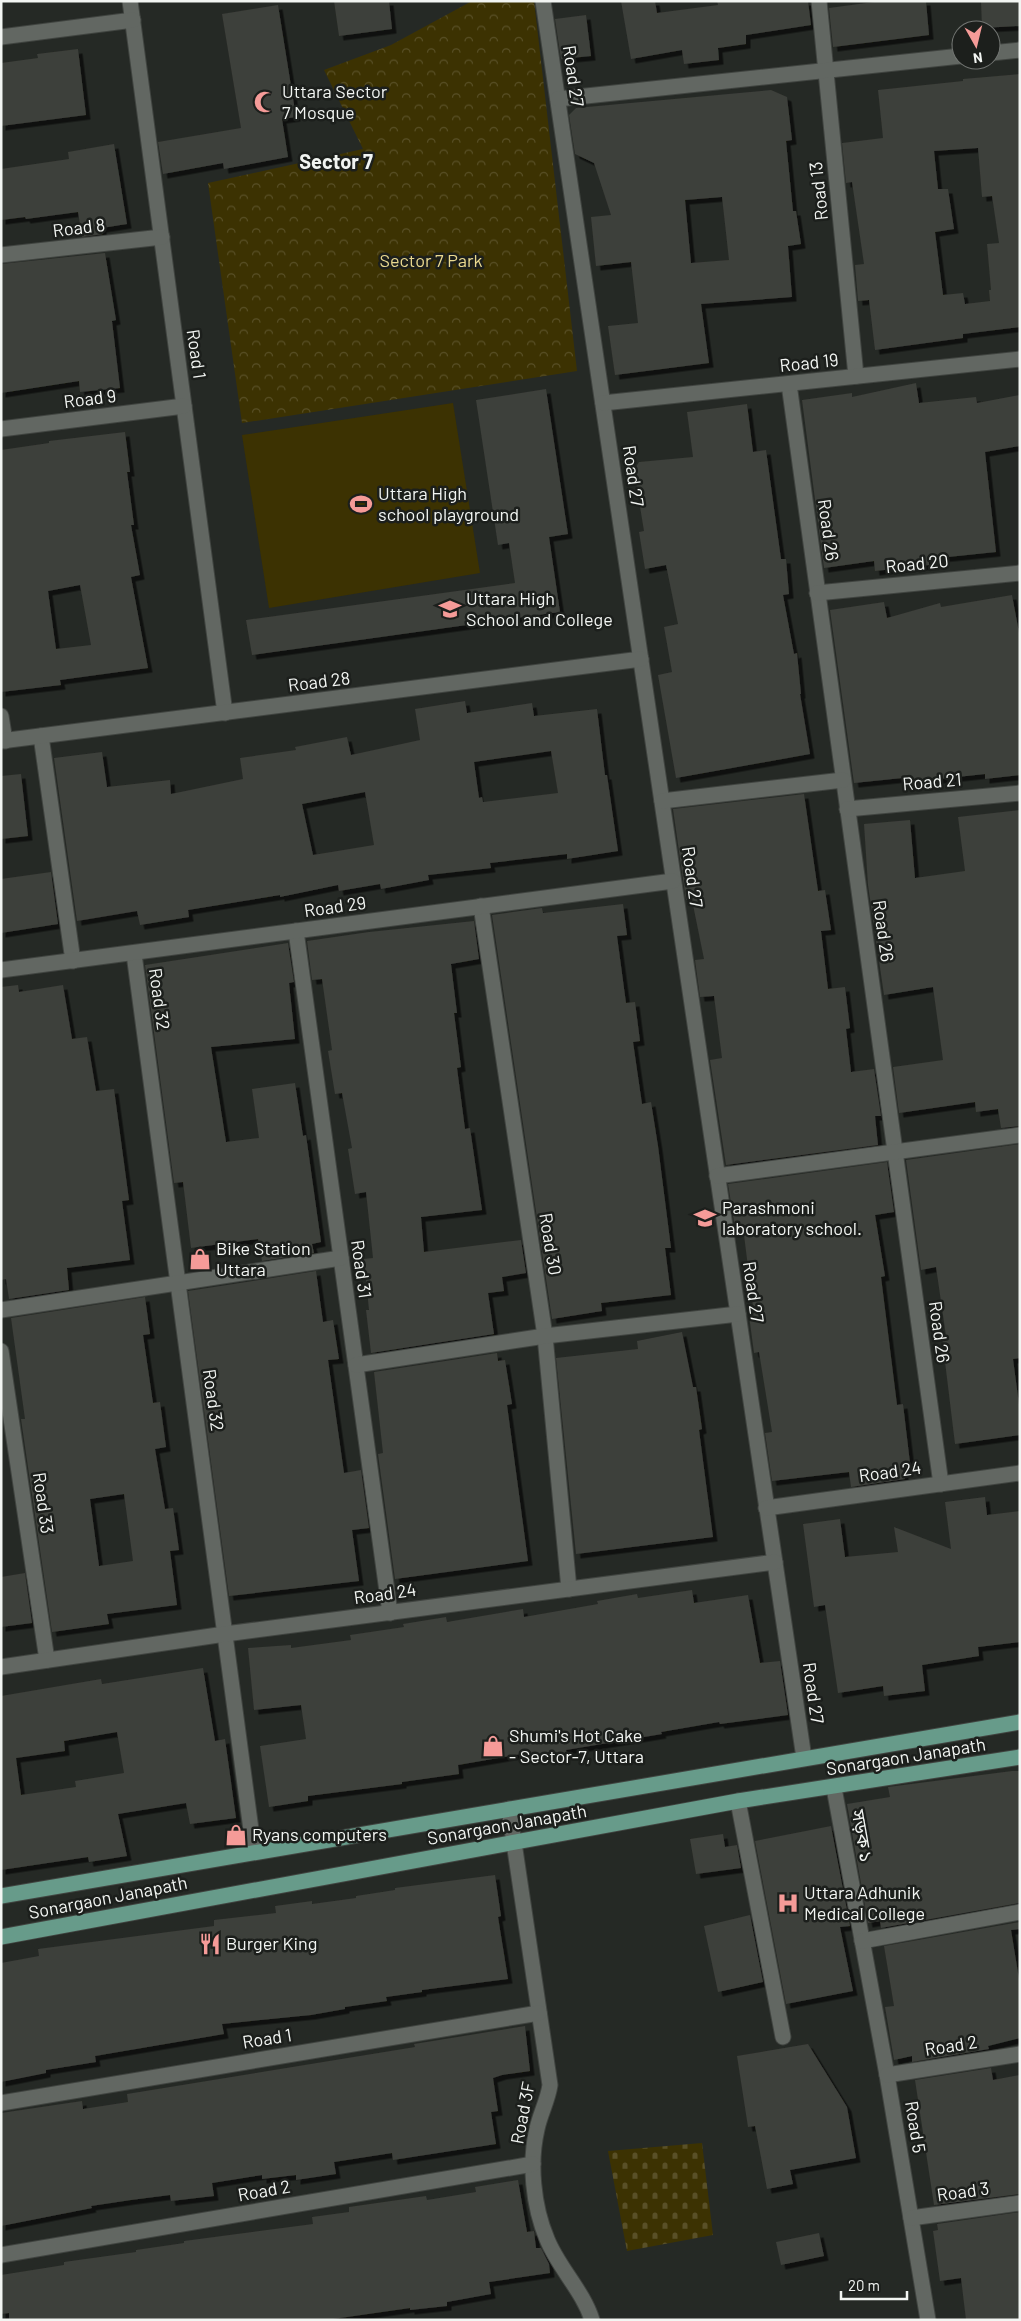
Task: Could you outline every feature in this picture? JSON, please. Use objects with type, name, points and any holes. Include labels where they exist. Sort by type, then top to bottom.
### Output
[{"type":"main road","name":"Sonargaon Janapath","points":[[1,1896],[1020,1722]]},
{"type":"main road","name":"Sonargaon Janapath","points":[[1,1938],[738,1802],[1020,1757]]},
{"type":"street","name":"Road 1","points":[[130,1],[225,712]]},
{"type":"street","name":"Road 27","points":[[543,1],[804,1758]]},
{"type":"street","name":"Road 13","points":[[819,1],[856,376]]},
{"type":"street","points":[[1,37],[133,20]]},
{"type":"street","points":[[1001,52],[1020,50]]},
{"type":"street","points":[[558,99],[951,57]]},
{"type":"street","name":"Road 8","points":[[1,256],[162,237]]},
{"type":"street","name":"Road 19","points":[[603,403],[1020,359]]},
{"type":"street","name":"Road 26","points":[[789,384],[941,1484]]},
{"type":"street","name":"Road 9","points":[[1,429],[184,406]]},
{"type":"street","name":"Road 20","points":[[817,593],[1020,573]]},
{"type":"street","name":"Road 28","points":[[3,741],[641,659]]},
{"type":"street","points":[[1,716],[3,741]]},
{"type":"street","points":[[41,736],[72,961]]},
{"type":"street","points":[[662,801],[843,780]]},
{"type":"street","name":"Road 21","points":[[847,809],[1020,793]]},
{"type":"street","name":"Road 29","points":[[1,970],[134,954],[673,881]]},
{"type":"street","name":"Road 30","points":[[481,906],[545,1336],[568,1589]]},
{"type":"street","name":"Road 31","points":[[296,931],[390,1612]]},
{"type":"street","name":"Road 32","points":[[134,954],[254,1852]]},
{"type":"street","points":[[717,1176],[1020,1135]]},
{"type":"street","points":[[1,1310],[341,1258]]},
{"type":"street","points":[[356,1365],[545,1336],[738,1314]]},
{"type":"street","name":"Road 33","points":[[1,1351],[47,1660]]},
{"type":"street","name":"Road 24","points":[[766,1508],[1020,1473]]},
{"type":"street","name":"Road 24","points":[[1,1667],[225,1634],[774,1562]]},
{"type":"street","name":"সড়ক ১","points":[[834,1788],[862,1941]]},
{"type":"street","points":[[738,1802],[783,2037]]},
{"type":"street","name":"Road 3F","points":[[509,1809],[550,2085],[548,2098],[537,2128],[533,2164],[536,2196],[547,2239],[587,2319]]},
{"type":"street","points":[[862,1941],[1020,1912]]},
{"type":"street","name":"Road 5","points":[[862,1941],[887,2075],[928,2320]]},
{"type":"street","name":"Road 1","points":[[1,2103],[539,2013]]},
{"type":"street","name":"Road 2","points":[[887,2075],[1020,2054]]},
{"type":"street","name":"Road 2","points":[[1,2255],[533,2164]]},
{"type":"street","name":"Road 3","points":[[911,2218],[1020,2203]]},
{"type":"green space","name":"Sector 7 Park","points":[[472,1],[534,1],[577,371],[242,423],[208,183],[363,149],[324,70],[391,45]]},
{"type":"green space","name":"Uttara High school playground","points":[[453,403],[480,573],[269,608],[242,435]]},
{"type":"green space","points":[[702,2143],[713,2235],[627,2251],[608,2151]]},
{"type":"building","points":[[334,1],[389,1],[392,29],[339,36]]},
{"type":"building","points":[[621,1],[655,1],[657,13],[718,5],[717,1],[808,1],[811,25],[746,35],[746,44],[718,48],[719,60],[684,64],[682,50],[631,59]]},
{"type":"building","points":[[881,1],[926,1],[929,35],[833,47],[829,8]]},
{"type":"building","points":[[981,1],[1020,1],[1020,26],[1001,27],[1001,20],[982,20]]},
{"type":"building","points":[[278,5],[296,117],[282,119],[288,157],[224,169],[223,163],[163,174],[158,142],[241,128],[222,14]]},
{"type":"building","points":[[586,15],[591,56],[561,59],[555,19]]},
{"type":"building","points":[[78,49],[86,115],[1,126],[1,63],[38,58],[37,54]]},
{"type":"building","points":[[1020,74],[1020,327],[963,334],[963,338],[875,350],[869,300],[858,301],[855,265],[864,264],[852,182],[846,183],[842,143],[883,138],[878,90],[963,81],[963,79]],"holes":[[[978,148],[982,197],[992,196],[999,243],[987,244],[991,290],[989,290],[990,301],[965,304],[963,293],[943,295],[935,232],[954,229],[948,189],[938,189],[934,151]]]},
{"type":"building","points":[[771,90],[787,97],[792,140],[786,141],[793,211],[796,211],[801,244],[788,246],[792,297],[701,304],[709,363],[615,375],[608,326],[638,323],[631,262],[596,266],[591,217],[611,215],[594,163],[575,154],[569,115],[576,108]],"holes":[[[722,197],[729,260],[691,263],[685,200]]]},
{"type":"building","points":[[114,144],[127,224],[102,228],[103,234],[82,237],[78,212],[26,219],[25,217],[1,220],[1,169],[69,159],[68,152]]},
{"type":"building","points":[[105,253],[116,320],[112,321],[120,388],[80,392],[79,381],[1,393],[1,264]]},
{"type":"building","points":[[916,383],[919,403],[976,397],[977,403],[1020,395],[1020,446],[985,452],[996,552],[929,559],[929,565],[875,571],[874,561],[824,568],[802,400],[852,393],[852,397]]},
{"type":"building","points":[[546,389],[568,534],[549,537],[560,612],[252,655],[246,620],[515,583],[509,543],[498,545],[476,400]]},
{"type":"building","points":[[747,404],[753,452],[766,450],[781,559],[786,559],[789,594],[783,595],[794,654],[797,653],[800,694],[810,754],[676,778],[658,675],[672,672],[664,627],[678,624],[666,565],[645,569],[639,532],[644,531],[634,470],[639,462],[693,457],[687,412]]},
{"type":"building","points":[[125,432],[130,472],[127,472],[134,525],[131,525],[140,575],[131,577],[148,668],[60,680],[61,685],[1,692],[1,450],[49,443],[49,441]],"holes":[[[80,585],[91,645],[56,649],[48,591]]]},
{"type":"building","points":[[1012,595],[1020,638],[1020,775],[985,779],[985,774],[912,782],[912,777],[854,783],[830,610],[884,602],[887,618],[940,603],[941,607]]},
{"type":"building","points":[[465,701],[467,713],[532,703],[534,716],[597,709],[605,775],[607,775],[618,851],[567,859],[567,854],[490,863],[491,868],[428,875],[429,880],[381,889],[380,884],[339,891],[338,885],[280,897],[280,895],[188,910],[189,917],[140,925],[137,911],[77,921],[54,758],[102,752],[107,787],[170,780],[171,794],[243,779],[240,758],[296,750],[295,747],[347,737],[351,755],[420,740],[415,709]],"holes":[[[551,751],[558,793],[483,802],[482,797],[479,798],[474,762]],[[365,792],[374,845],[313,855],[302,804]]]},
{"type":"building","points":[[21,774],[28,836],[1,839],[1,776]]},
{"type":"building","points":[[804,794],[818,891],[825,890],[831,930],[821,931],[828,989],[845,987],[850,1028],[846,1029],[851,1072],[874,1069],[881,1116],[875,1116],[878,1145],[726,1165],[710,1060],[722,1058],[714,996],[700,997],[695,960],[704,959],[692,900],[686,900],[673,809]]},
{"type":"building","points":[[1020,810],[1020,1126],[1001,1128],[998,1109],[976,1112],[975,1102],[899,1113],[893,1067],[943,1060],[933,987],[884,995],[868,885],[864,824],[910,820],[915,878],[965,871],[958,817]]},
{"type":"building","points":[[51,872],[58,924],[1,933],[1,879]]},
{"type":"building","points":[[623,904],[627,935],[617,936],[626,1003],[635,1002],[640,1041],[633,1042],[642,1104],[651,1102],[658,1146],[671,1248],[665,1248],[671,1295],[601,1303],[602,1311],[552,1319],[492,915],[542,908],[543,913]]},
{"type":"building","points":[[474,921],[479,959],[451,964],[457,1013],[454,1013],[461,1067],[457,1068],[465,1129],[470,1128],[482,1210],[421,1217],[424,1252],[521,1240],[526,1273],[502,1277],[504,1291],[488,1293],[494,1334],[371,1353],[366,1310],[369,1310],[364,1259],[373,1258],[366,1192],[355,1194],[348,1149],[352,1148],[342,1093],[335,1094],[328,1051],[332,1050],[322,979],[312,980],[307,941],[369,932]]},
{"type":"building","points":[[288,943],[294,982],[289,983],[295,1039],[211,1047],[226,1142],[259,1138],[252,1089],[295,1083],[303,1136],[306,1135],[321,1242],[312,1244],[314,1253],[262,1261],[258,1239],[191,1248],[183,1182],[174,1183],[145,965]]},
{"type":"building","points":[[18,985],[19,992],[63,985],[72,1039],[87,1037],[96,1091],[114,1089],[129,1200],[122,1201],[130,1260],[67,1268],[69,1290],[9,1299],[6,1279],[1,1280],[1,987]]},
{"type":"building","points":[[1020,1144],[1020,1358],[1013,1359],[1020,1412],[1020,1435],[955,1444],[942,1337],[946,1336],[936,1267],[921,1270],[906,1160]]},
{"type":"building","points":[[887,1162],[894,1212],[875,1215],[885,1276],[881,1277],[897,1405],[903,1404],[910,1463],[902,1464],[905,1479],[851,1487],[849,1472],[772,1481],[765,1433],[772,1432],[759,1352],[754,1353],[748,1308],[753,1307],[743,1227],[735,1228],[728,1184]]},
{"type":"building","points":[[316,1271],[323,1322],[333,1320],[339,1359],[328,1360],[344,1473],[361,1470],[369,1528],[352,1530],[359,1581],[229,1596],[188,1291]]},
{"type":"building","points":[[145,1297],[150,1334],[143,1335],[153,1403],[160,1402],[166,1447],[155,1449],[165,1509],[173,1508],[179,1550],[170,1551],[177,1605],[107,1614],[109,1624],[52,1632],[21,1419],[25,1419],[11,1318]],"holes":[[[124,1494],[133,1561],[99,1566],[90,1499]]]},
{"type":"building","points":[[682,1332],[693,1387],[696,1387],[702,1429],[699,1430],[713,1537],[576,1554],[556,1358],[638,1349],[637,1341]]},
{"type":"building","points":[[497,1353],[498,1361],[505,1360],[512,1404],[507,1405],[528,1561],[395,1579],[378,1454],[383,1453],[374,1372]]},
{"type":"building","points":[[985,1497],[987,1515],[1020,1511],[1020,1642],[978,1647],[979,1656],[922,1665],[925,1691],[884,1696],[883,1686],[838,1693],[825,1605],[814,1607],[803,1524],[840,1519],[845,1557],[898,1552],[894,1527],[951,1549],[945,1502]]},
{"type":"building","points":[[25,1573],[32,1623],[1,1627],[1,1577]]},
{"type":"building","points":[[692,1590],[694,1603],[748,1595],[760,1663],[780,1661],[788,1715],[720,1724],[719,1722],[661,1732],[662,1734],[566,1750],[567,1753],[528,1760],[527,1753],[458,1765],[459,1774],[402,1782],[402,1784],[308,1796],[308,1801],[269,1807],[260,1746],[306,1739],[301,1705],[254,1710],[248,1648],[291,1645],[291,1648],[351,1640],[350,1635],[404,1627],[403,1624],[446,1617],[447,1622],[523,1609],[524,1617],[598,1604],[597,1601],[637,1594],[638,1598]]},
{"type":"building","points":[[203,1668],[215,1741],[225,1739],[236,1818],[190,1824],[186,1803],[118,1814],[127,1856],[89,1862],[88,1857],[1,1870],[1,1696],[101,1679],[102,1684]],"holes":[[[117,1732],[124,1773],[75,1781],[76,1787],[21,1795],[16,1758],[65,1751],[64,1741]]]},
{"type":"building","points":[[1020,1771],[1020,1903],[881,1928],[880,1921],[868,1923],[847,1804],[890,1797],[888,1787]]},
{"type":"building","points":[[831,1826],[850,1926],[840,1927],[853,1991],[786,2004],[755,1841]]},
{"type":"building","points":[[723,1834],[725,1847],[737,1845],[741,1868],[696,1874],[690,1839]]},
{"type":"building","points":[[495,1875],[501,1916],[498,1917],[508,1979],[422,1990],[422,1992],[386,1997],[387,2001],[345,2007],[345,2009],[311,2015],[222,2024],[224,2034],[95,2056],[96,2062],[46,2070],[46,2073],[1,2082],[1,1963],[39,1956],[38,1949],[214,1926],[214,1920],[276,1913],[275,1906],[312,1901],[312,1904],[356,1898],[356,1896],[395,1890],[395,1888]]},
{"type":"building","points":[[750,1915],[763,1982],[718,1992],[704,1926]]},
{"type":"building","points":[[1020,1922],[1020,1929],[1011,1930],[1020,1985],[1020,2038],[988,2046],[989,2049],[912,2062],[912,2056],[894,2060],[885,2007],[894,2006],[884,1946]]},
{"type":"building","points":[[525,2026],[530,2071],[493,2078],[498,2111],[491,2112],[496,2144],[393,2160],[392,2153],[334,2162],[336,2174],[296,2180],[296,2175],[262,2179],[262,2175],[212,2183],[214,2196],[171,2201],[170,2195],[131,2200],[91,2206],[92,2208],[1,2226],[1,2113],[82,2101],[83,2109],[128,2102],[127,2094],[415,2047],[414,2044]]},
{"type":"building","points":[[808,2044],[847,2107],[856,2158],[790,2170],[793,2184],[767,2189],[755,2126],[748,2127],[737,2056]]},
{"type":"building","points":[[991,2068],[993,2080],[1020,2075],[1020,2194],[934,2205],[915,2080]]},
{"type":"building","points":[[518,2180],[527,2232],[534,2231],[536,2248],[541,2248],[549,2264],[550,2273],[489,2282],[491,2294],[447,2302],[447,2306],[410,2310],[410,2308],[326,2320],[9,2320],[9,2313],[1,2314],[1,2275],[64,2265],[64,2262],[136,2252],[136,2250],[184,2243],[184,2241],[313,2224],[312,2217],[349,2212],[349,2207],[426,2196],[427,2200],[476,2192],[475,2187]]},
{"type":"building","points":[[1020,2212],[1020,2320],[966,2320],[961,2278],[940,2281],[933,2231],[938,2230],[937,2224]]},
{"type":"building","points":[[819,2233],[824,2256],[781,2265],[776,2242]]},
{"type":"place","name":"Uttara Sector 7 Mosque","points":[[265,102]]},
{"type":"place","name":"Uttara High school playground","points":[[361,504]]},
{"type":"place","name":"Uttara High School and College","points":[[450,609]]},
{"type":"place","name":"Parashmoni laboratory school.","points":[[705,1218]]},
{"type":"place","name":"Bike Station Uttara","points":[[200,1259]]},
{"type":"place","name":"Shumi's Hot Cake - Sector-7, Uttara","points":[[493,1746]]},
{"type":"place","name":"Ryans computers","points":[[236,1835]]},
{"type":"place","name":"Uttara Adhunik Medical College","points":[[788,1903]]},
{"type":"place","name":"Burger King","points":[[210,1944]]},
{"type":"district","name":"Sector 7","points":[[336,162]]}]
